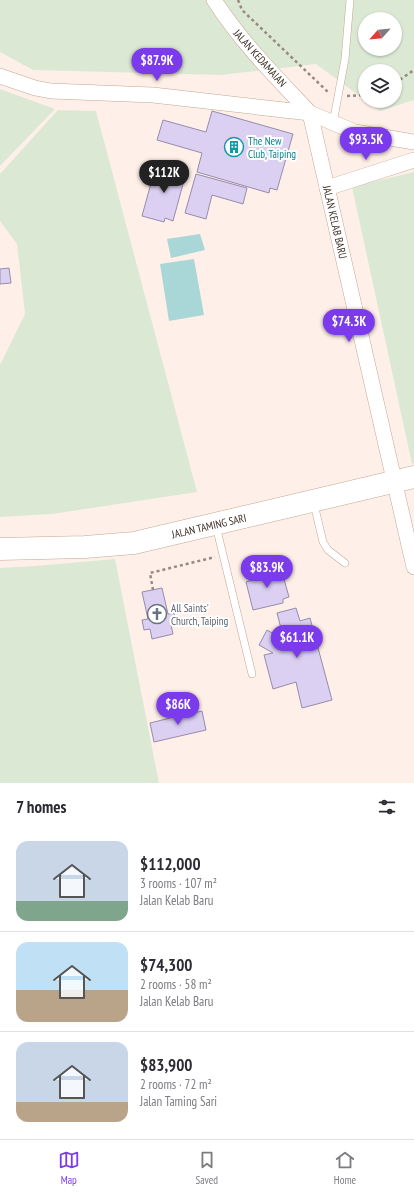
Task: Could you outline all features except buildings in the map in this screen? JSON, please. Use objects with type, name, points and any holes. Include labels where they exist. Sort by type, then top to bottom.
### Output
[{"type":"main road","name":"JALAN TAMING SARI","points":[[0,549],[85,547],[134,543],[404,479]]},
{"type":"street","name":"JALAN KEDAMAIAN","points":[[214,0],[228,23],[310,113]]},
{"type":"street","points":[[0,76],[35,88],[51,91],[153,95],[310,113],[355,132],[414,142]]},
{"type":"street","name":"JALAN KELAB BARU","points":[[310,113],[327,188],[404,479],[414,567]]},
{"type":"street","points":[[327,188],[414,160]]},
{"type":"lane","points":[[333,124],[345,59],[350,0]]},
{"type":"lane","points":[[313,501],[323,542],[328,550],[345,563]]},
{"type":"lane","points":[[216,524],[252,674]]},
{"type":"path","points":[[238,0],[242,10],[328,93],[338,97],[358,96]]},
{"type":"path","points":[[402,78],[414,70]]},
{"type":"path","points":[[153,590],[150,573],[223,555]]},
{"type":"green space","points":[[0,0],[414,0],[414,100],[402,104],[402,64],[358,64],[358,95],[316,64],[221,75],[33,70],[0,52]]},
{"type":"green space","points":[[0,89],[55,109],[0,166]]},
{"type":"green space","points":[[376,108],[389,108],[380,111]]},
{"type":"green space","points":[[58,110],[96,111],[197,492],[52,514],[0,517],[0,365],[25,314],[17,244],[0,221],[0,174]]},
{"type":"green space","points":[[414,172],[414,463],[412,464],[352,187]]},
{"type":"green space","points":[[115,559],[159,783],[0,783],[0,568]]},
{"type":"water","points":[[200,234],[205,250],[171,258],[167,239]]},
{"type":"water","points":[[194,259],[204,315],[169,321],[160,264]]},
{"type":"place","name":"The New Club, Taiping","points":[[234,147]]},
{"type":"place","name":"All Saints' Church, Taiping","points":[[157,614]]}]
